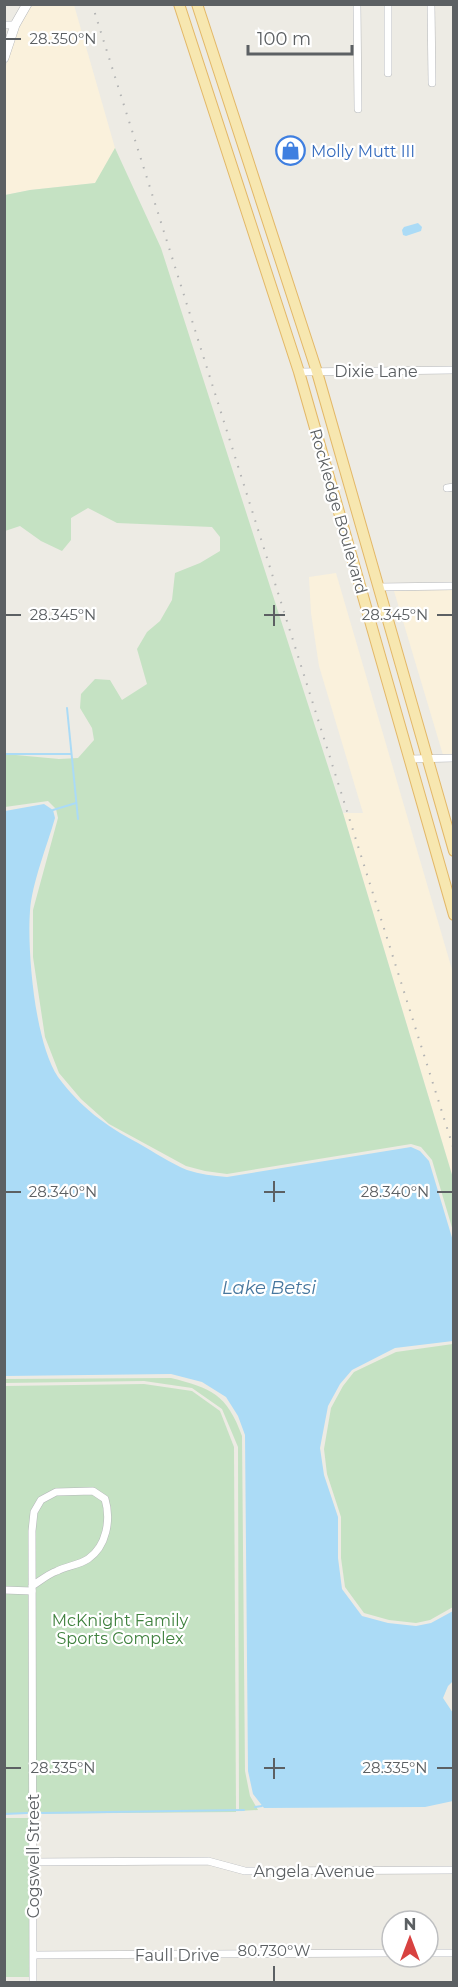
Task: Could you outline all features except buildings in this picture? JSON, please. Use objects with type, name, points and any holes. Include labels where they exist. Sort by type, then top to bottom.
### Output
[{"type":"main road","name":"Rockledge Boulevard","points":[[179,4],[299,372],[453,915]]},
{"type":"main road","name":"Rockledge Boulevard","points":[[197,4],[317,372],[453,851]]},
{"type":"main road","points":[[231,164],[256,182]]},
{"type":"main road","points":[[355,565],[369,581],[379,587]]},
{"type":"street","points":[[357,4],[358,110]]},
{"type":"street","points":[[388,4],[388,73]]},
{"type":"street","points":[[431,4],[432,83]]},
{"type":"street","points":[[4,58],[15,25],[26,5]]},
{"type":"street","points":[[4,25],[15,25]]},
{"type":"street","name":"Dixie Lane","points":[[299,372],[453,370]]},
{"type":"street","points":[[379,587],[453,586]]},
{"type":"street","points":[[410,759],[453,758]]},
{"type":"street","name":"Cogswell Street","points":[[32,1588],[55,1571],[86,1560],[98,1550],[106,1530],[109,1511],[105,1498],[93,1491],[56,1492],[40,1500],[34,1512],[32,1531],[32,1588],[32,1862],[34,1955],[33,1983]]},
{"type":"street","points":[[4,1590],[32,1588]]},
{"type":"street","name":"Angela Avenue","points":[[32,1862],[208,1861],[245,1871],[453,1870]]},
{"type":"street","name":"Faull Drive","points":[[34,1955],[380,1953]]},
{"type":"shaded area","points":[[34,5],[74,5],[115,148],[96,183],[5,195],[5,69],[19,26],[28,9]]},
{"type":"shaded area","points":[[336,573],[453,973],[453,1178],[343,813],[363,813],[319,666],[311,613],[309,577]]},
{"type":"shaded area","points":[[453,590],[453,754],[443,755],[394,591]]},
{"type":"green space","points":[[115,148],[161,248],[343,813],[453,1178],[453,1231],[432,1160],[421,1147],[411,1144],[227,1174],[186,1166],[109,1124],[81,1099],[59,1073],[45,1037],[33,957],[33,910],[58,818],[56,809],[48,801],[5,807],[5,754],[59,759],[78,758],[94,740],[92,728],[80,708],[81,694],[95,679],[110,680],[122,700],[147,684],[137,649],[147,632],[160,621],[172,600],[175,573],[200,563],[220,551],[220,537],[212,527],[117,523],[88,508],[71,518],[71,540],[62,551],[41,541],[20,526],[5,531],[5,195],[95,183]]},
{"type":"green space","points":[[453,1344],[453,1607],[430,1620],[416,1623],[389,1620],[364,1613],[345,1587],[341,1558],[341,1517],[327,1474],[324,1449],[331,1408],[354,1372],[396,1352]]},
{"type":"green space","points":[[171,1378],[197,1385],[216,1395],[230,1411],[242,1436],[245,1771],[250,1796],[258,1810],[239,1811],[238,1447],[222,1409],[192,1388],[144,1381],[4,1383],[5,1379]]},
{"type":"green space","name":"McKnight Family Sports Complex","points":[[144,1384],[192,1391],[220,1411],[234,1447],[236,1812],[5,1814],[5,1386]]},
{"type":"green space","points":[[4,1818],[29,1818],[30,1977],[5,1977]]},
{"type":"water","points":[[418,223],[422,227],[421,231],[403,235],[404,227]]},
{"type":"water","name":"Lake Betsi","points":[[44,804],[53,810],[55,818],[31,900],[29,929],[34,997],[50,1062],[66,1088],[85,1107],[115,1130],[168,1161],[187,1170],[207,1175],[227,1177],[411,1147],[420,1151],[429,1161],[453,1241],[453,1341],[395,1348],[352,1370],[340,1384],[328,1406],[320,1448],[324,1475],[338,1517],[338,1558],[342,1589],[362,1616],[388,1623],[416,1626],[431,1623],[453,1611],[453,1681],[443,1698],[453,1713],[453,1801],[425,1807],[264,1808],[253,1794],[248,1771],[245,1435],[238,1416],[226,1397],[202,1382],[171,1374],[5,1376],[5,811]]},
{"type":"waterway","points":[[67,708],[78,819]]},
{"type":"waterway","points":[[4,754],[71,754]]},
{"type":"waterway","points":[[53,810],[76,803]]},
{"type":"waterway","points":[[255,1807],[262,1806]]},
{"type":"waterway","points":[[40,1813],[244,1810]]},
{"type":"waterway","points":[[4,1814],[27,1813]]},
{"type":"railway","points":[[92,4],[454,1150]]},
{"type":"place","name":"Molly Mutt III","points":[[290,151]]}]
